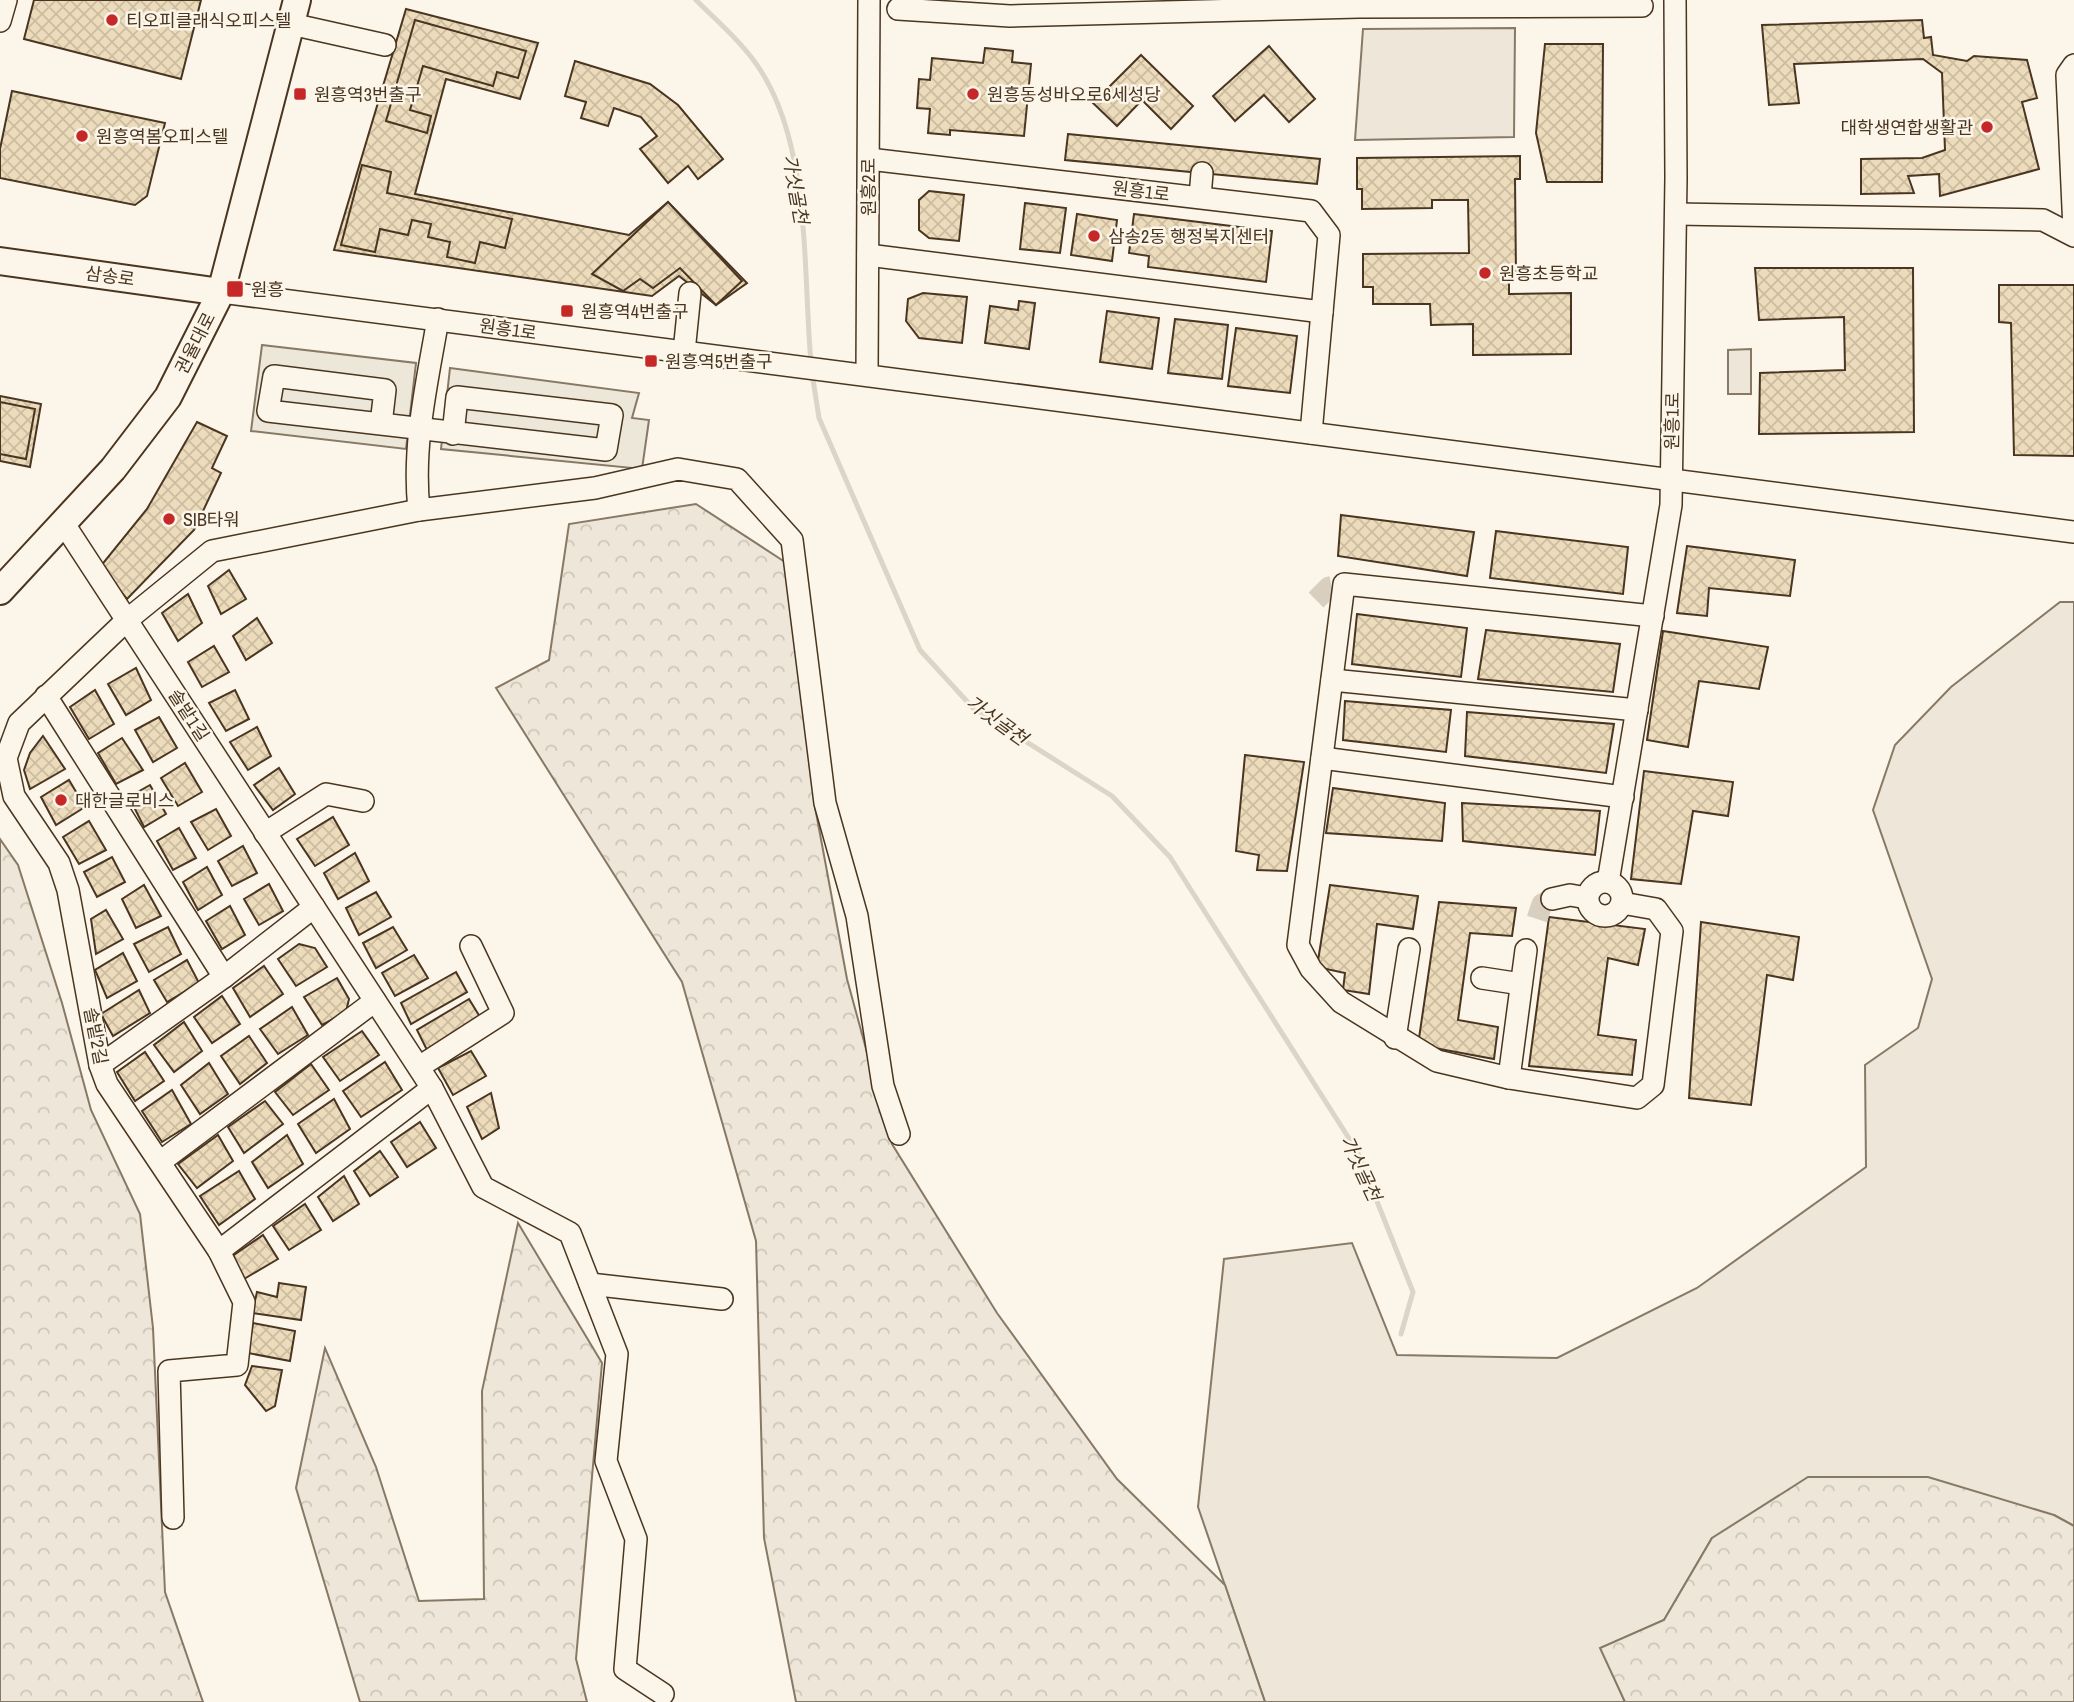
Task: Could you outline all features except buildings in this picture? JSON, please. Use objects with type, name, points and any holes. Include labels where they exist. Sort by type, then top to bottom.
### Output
[{"type":"main road","name":"권율대로","points":[[0,592],[113,469],[168,397],[221,292],[294,12]]},
{"type":"main road","name":"삼송로","points":[[0,261],[221,292]]},
{"type":"street","points":[[0,21],[6,0]]},
{"type":"street","name":"원흥2로","points":[[867,374],[869,0]]},
{"type":"street","name":"원흥1로","points":[[1608,882],[1667,535],[1671,480],[1676,214],[1675,0]]},
{"type":"street","points":[[898,9],[1010,16],[1359,6],[1642,6]]},
{"type":"street","points":[[294,12],[385,46]]},
{"type":"street","points":[[2074,65],[2067,75],[2074,230]]},
{"type":"street","name":"원흥1로","points":[[869,159],[1311,211],[1329,235],[1311,433]]},
{"type":"street","points":[[1200,197],[1202,173]]},
{"type":"street","points":[[1676,214],[2043,220],[2074,236]]},
{"type":"street","points":[[868,255],[1322,312]]},
{"type":"street","name":"원흥1로","points":[[221,292],[867,374]]},
{"type":"street","points":[[684,352],[690,293]]},
{"type":"street","points":[[419,510],[415,474],[419,429],[438,319]]},
{"type":"street","points":[[867,374],[2074,532]]},
{"type":"street","points":[[381,424],[385,390],[274,376],[268,411],[453,434],[606,450],[611,415],[457,397],[453,434]]},
{"type":"street","name":"솔밭2길","points":[[173,1518],[169,1371],[237,1366],[243,1302],[219,1251],[107,1084],[100,1065],[68,890],[59,863],[15,796],[6,758],[19,723],[127,620],[212,551],[419,510],[595,488],[678,468],[737,479],[792,540],[825,803],[857,916],[883,1086],[899,1134]]},
{"type":"street","name":"솔밭1길","points":[[64,524],[419,1067],[483,1187],[570,1233],[617,1354],[606,1461],[636,1539],[625,1669],[663,1694]]},
{"type":"street","points":[[1622,903],[1656,909],[1672,931],[1653,1085],[1637,1098],[1509,1078],[1437,1061],[1395,1038],[1341,1002],[1311,969],[1298,945],[1344,583],[1653,616]]},
{"type":"street","points":[[1332,680],[1637,709]]},
{"type":"street","points":[[46,696],[224,977]]},
{"type":"street","points":[[1322,758],[1623,797]]},
{"type":"street","points":[[265,833],[326,794],[363,801]]},
{"type":"street","points":[[1608,882],[1621,892],[1622,903],[1616,913],[1605,917],[1595,914],[1587,898],[1597,884],[1608,882]]},
{"type":"street","points":[[1552,899],[1570,895],[1587,898]]},
{"type":"street","points":[[100,1065],[224,977],[314,907]]},
{"type":"street","points":[[419,1067],[503,1013],[471,946]]},
{"type":"street","points":[[1395,1038],[1409,949]]},
{"type":"street","points":[[1509,1078],[1526,950]]},
{"type":"street","points":[[1482,978],[1521,984]]},
{"type":"street","points":[[160,1162],[375,1001]]},
{"type":"street","points":[[219,1251],[432,1088]]},
{"type":"street","points":[[590,1284],[722,1299]]},
{"type":"green space","points":[[1515,28],[1514,137],[1355,140],[1363,29]]},
{"type":"green space","points":[[1751,349],[1751,394],[1728,394],[1728,350]]},
{"type":"green space","points":[[696,504],[785,562],[815,807],[847,979],[892,1144],[997,1313],[1117,1479],[1225,1585],[1265,1702],[796,1702],[764,1538],[756,1241],[682,982],[496,688],[549,660],[569,524]]},
{"type":"green space","points":[[2060,602],[2074,602],[2074,1526],[2054,1515],[1712,1538],[1664,1620],[1601,1648],[1625,1702],[1265,1702],[1198,1507],[1224,1259],[1352,1243],[1397,1355],[1557,1358],[1697,1288],[1866,1167],[1865,1065],[1918,1028],[1932,979],[1873,810],[1895,745],[1951,687]]},
{"type":"green space","points":[[0,839],[18,865],[62,1003],[91,1110],[140,1214],[153,1328],[165,1592],[203,1702],[0,1702]]},
{"type":"green space","points":[[518,1223],[602,1363],[576,1659],[587,1702],[360,1702],[296,1488],[325,1348],[376,1467],[419,1601],[484,1599],[482,1391]]},
{"type":"green space","points":[[1808,1477],[1928,1477],[2054,1515],[2074,1526],[2074,1702],[1625,1702],[1600,1648],[1664,1620],[1712,1538]]},
{"type":"shaded area","points":[[262,345],[416,363],[406,449],[251,431]]},
{"type":"shaded area","points":[[450,368],[639,393],[632,418],[649,420],[642,469],[441,449]]},
{"type":"waterway","name":"가싯골천","points":[[696,0],[739,42],[761,71],[777,102],[789,137],[802,213],[811,363]]},
{"type":"waterway","name":"가싯골천","points":[[812,373],[819,418],[920,650],[973,708],[1112,796],[1170,857],[1357,1151],[1413,1292],[1401,1334]]},
{"type":"tunnel","points":[[1316,600],[1329,587],[1344,584]]},
{"type":"tunnel","points":[[1537,919],[1542,904],[1552,899]]},
{"type":"place","name":"티오피클래식오피스텔","points":[[112,20]]},
{"type":"place","name":"원흥역3번출구","points":[[300,94]]},
{"type":"place","name":"원흥동성바오로6세성당","points":[[973,94]]},
{"type":"place","name":"대학생연합생활관","points":[[1987,127]]},
{"type":"place","name":"원흥역봄오피스텔","points":[[82,136]]},
{"type":"place","name":"삼송2동 행정복지센터","points":[[1094,236]]},
{"type":"place","name":"원흥초등학교","points":[[1485,273]]},
{"type":"place","name":"원흥","points":[[235,289]]},
{"type":"place","name":"원흥역4번출구","points":[[567,311]]},
{"type":"place","name":"원흥역5번출구","points":[[651,361]]},
{"type":"place","name":"SIB타워","points":[[169,519]]},
{"type":"place","name":"대한글로비스","points":[[61,800]]}]
